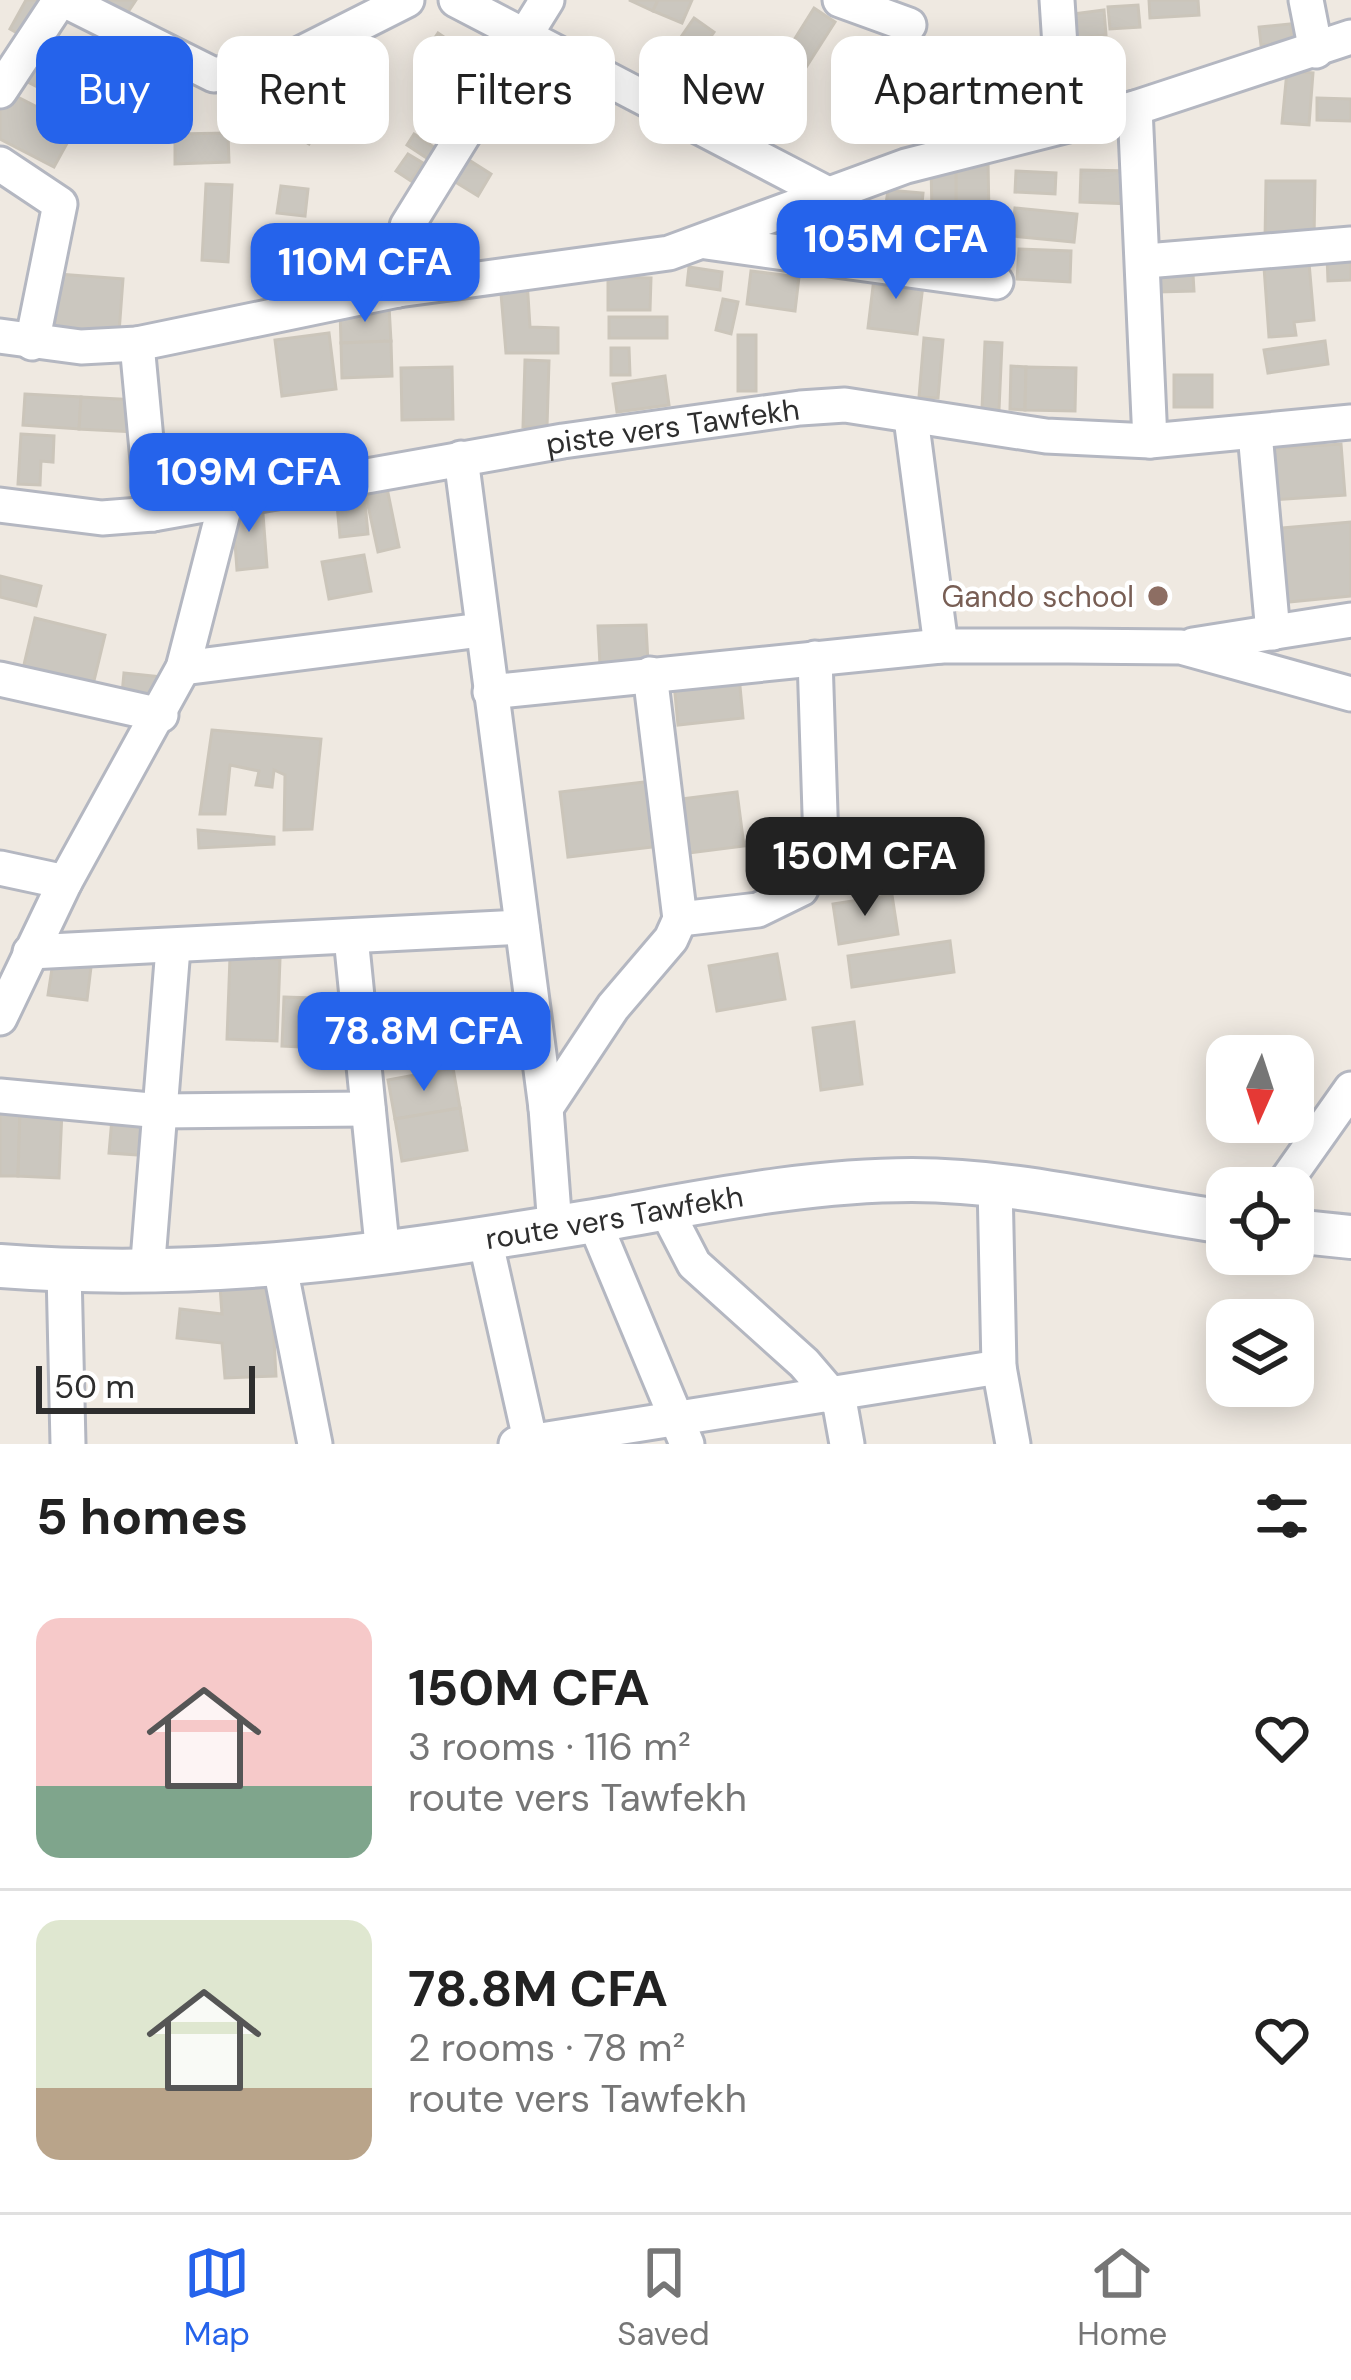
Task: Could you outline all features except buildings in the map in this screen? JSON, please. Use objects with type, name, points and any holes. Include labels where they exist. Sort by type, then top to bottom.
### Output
[{"type":"street","points":[[0,91],[62,0],[214,75],[296,56],[407,0]]},
{"type":"street","points":[[456,0],[824,192]]},
{"type":"street","points":[[398,290],[407,226],[547,0]]},
{"type":"street","points":[[840,0],[909,25]]},
{"type":"street","points":[[1057,0],[1059,36]]},
{"type":"street","points":[[1306,0],[1316,51]]},
{"type":"street","points":[[1126,109],[1351,37]]},
{"type":"street","points":[[1135,107],[1146,261],[1150,441]]},
{"type":"street","points":[[0,164],[60,204],[16,340],[137,344],[398,290],[670,253],[824,192],[992,144]]},
{"type":"street","points":[[705,242],[996,282]]},
{"type":"street","points":[[1146,261],[1351,244]]},
{"type":"street","points":[[137,344],[153,514]]},
{"type":"street","name":"piste vers Tawfekh","points":[[0,505],[103,518],[153,514],[461,458],[844,405],[1046,436],[1150,441],[1351,422]]},
{"type":"street","points":[[911,418],[940,646]]},
{"type":"street","points":[[1255,433],[1273,633]]},
{"type":"street","points":[[461,458],[546,1108],[575,1224],[643,1347],[683,1432]]},
{"type":"street","points":[[0,1018],[65,882],[183,668],[226,501]]},
{"type":"street","points":[[490,692],[940,646],[1180,647],[1351,620]]},
{"type":"street","points":[[183,668],[481,630]]},
{"type":"street","points":[[1180,647],[1351,694]]},
{"type":"street","points":[[680,920],[758,910],[801,889],[820,844],[815,658]]},
{"type":"street","points":[[546,1108],[613,1007],[671,939],[680,920],[650,674]]},
{"type":"street","points":[[0,679],[161,715]]},
{"type":"street","points":[[0,868],[65,882]]},
{"type":"street","points":[[30,952],[522,927]]},
{"type":"street","points":[[351,937],[383,1255]]},
{"type":"street","points":[[147,1273],[173,948]]},
{"type":"street","points":[[1296,1167],[1351,1089]]},
{"type":"street","points":[[0,1096],[161,1111],[368,1109]]},
{"type":"street","name":"route vers Tawfekh","points":[[0,1266],[147,1273],[280,1267],[803,1188],[909,1180],[995,1184],[1104,1206],[1206,1219]]},
{"type":"street","points":[[995,1184],[999,1367],[1013,1444]]},
{"type":"street","points":[[665,1208],[694,1264],[804,1363],[840,1405],[847,1444]]},
{"type":"street","points":[[1314,1233],[1351,1237]]},
{"type":"street","points":[[484,1239],[526,1443],[683,1432],[831,1395],[999,1367]]},
{"type":"street","points":[[280,1267],[315,1444]]},
{"type":"street","points":[[64,1271],[68,1444]]},
{"type":"place","name":"Gando school","points":[[1158,596]]}]
